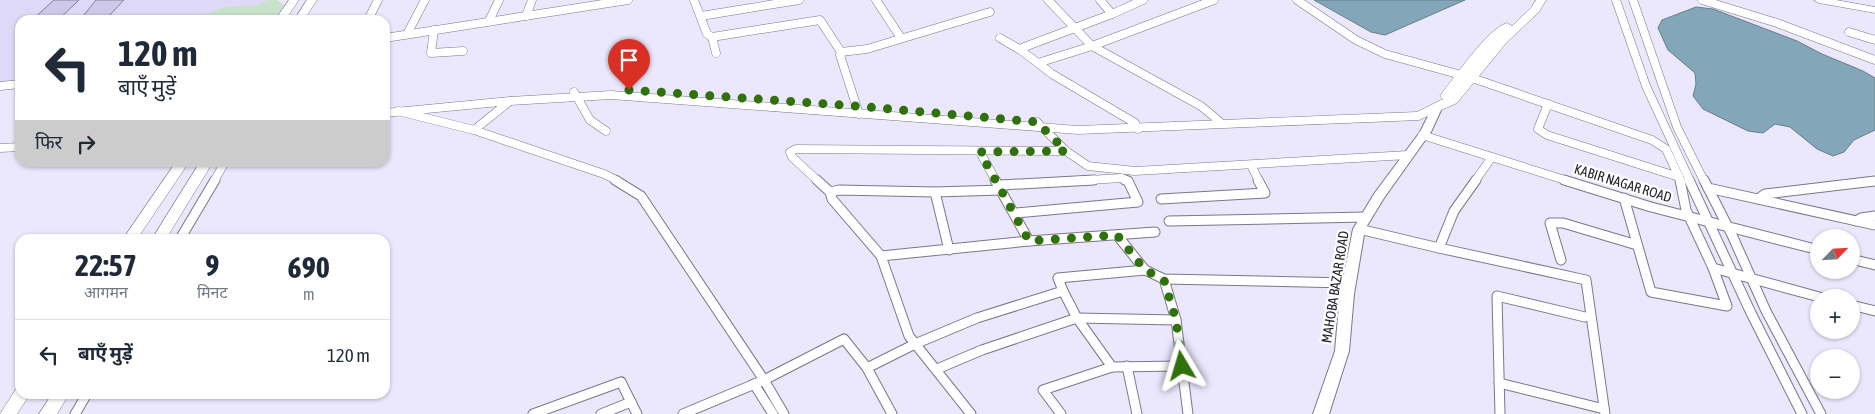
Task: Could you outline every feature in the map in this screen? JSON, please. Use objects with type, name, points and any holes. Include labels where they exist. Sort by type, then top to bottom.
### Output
[{"type":"main road","points":[[284,15],[294,0]]},
{"type":"main road","points":[[302,15],[312,0]]},
{"type":"main road","name":"MAHOBA BAZAR ROAD","points":[[1436,107],[1453,100],[1466,77],[1503,40],[1519,21],[1531,0]]},
{"type":"main road","name":"MAHOBA BAZAR ROAD","points":[[1519,21],[1535,10],[1541,0]]},
{"type":"main road","points":[[1819,0],[1875,10]]},
{"type":"main road","points":[[1849,0],[1875,5]]},
{"type":"main road","points":[[391,111],[575,94],[650,96],[857,110],[1040,125],[1078,130],[1413,110],[1436,107]]},
{"type":"main road","points":[[391,111],[575,94]]},
{"type":"main road","points":[[1136,126],[1419,116],[1436,107]]},
{"type":"main road","points":[[133,234],[180,167]]},
{"type":"main road","points":[[161,234],[203,167]]},
{"type":"main road","points":[[8,414],[18,399]]},
{"type":"main road","points":[[48,414],[58,399]]},
{"type":"street","points":[[370,15],[378,0]]},
{"type":"street","points":[[407,34],[425,0]]},
{"type":"street","points":[[489,21],[499,0]]},
{"type":"street","points":[[526,16],[532,0]]},
{"type":"street","points":[[390,37],[526,16],[576,4],[628,0]]},
{"type":"street","points":[[694,0],[706,34],[712,37],[820,20],[841,52],[840,55],[857,110]]},
{"type":"street","points":[[700,16],[799,0]]},
{"type":"street","points":[[876,0],[901,38]]},
{"type":"street","points":[[1048,0],[1092,46],[1201,106],[1219,121]]},
{"type":"street","points":[[1100,0],[1112,14]]},
{"type":"street","points":[[1019,49],[1112,14],[1143,0]]},
{"type":"street","points":[[1038,63],[1092,46],[1214,0]]},
{"type":"street","points":[[1297,0],[1356,40],[1384,54],[1466,77],[1661,144],[1666,149],[1679,177],[1687,213],[1713,268],[1727,306],[1651,292],[1624,198]]},
{"type":"street","points":[[1616,0],[1646,86],[1732,273],[1802,414]]},
{"type":"street","points":[[1633,0],[1678,127],[1766,311],[1821,414]]},
{"type":"street","points":[[1702,0],[1777,24],[1875,60]]},
{"type":"street","points":[[841,52],[867,49],[990,12]]},
{"type":"street","points":[[434,30],[431,53],[463,51]]},
{"type":"street","points":[[1849,32],[1875,40]]},
{"type":"street","points":[[712,37],[716,53]]},
{"type":"street","points":[[1000,38],[1019,49],[1052,74],[1136,126]]},
{"type":"street","points":[[0,86],[15,84]]},
{"type":"street","points":[[575,94],[590,120],[606,131]]},
{"type":"street","points":[[474,130],[510,101]]},
{"type":"street","points":[[1548,104],[1538,129],[1547,136],[1679,177]]},
{"type":"street","name":"MAHOBA BAZAR ROAD","points":[[1321,414],[1342,352],[1349,283],[1362,223],[1423,133],[1436,107]]},
{"type":"street","points":[[391,111],[474,130],[604,174],[626,185],[641,196],[759,382],[784,414]]},
{"type":"street","points":[[1040,125],[1066,151],[1088,166],[1135,171],[1408,155]]},
{"type":"street","points":[[1423,133],[1687,213]]},
{"type":"street","name":"KABIR NAGAR ROAD","points":[[1423,133],[1492,157],[1624,198],[1687,213],[1810,247]]},
{"type":"street","points":[[0,148],[15,147]]},
{"type":"street","points":[[971,414],[909,336],[882,263],[882,256],[832,199],[830,192],[792,157],[790,152],[796,149],[980,152],[1066,151]]},
{"type":"street","points":[[980,152],[1029,241]]},
{"type":"street","points":[[1439,248],[1454,211],[1492,157]]},
{"type":"street","points":[[1161,199],[1266,193],[1251,165]]},
{"type":"street","points":[[183,234],[222,167]]},
{"type":"street","points":[[830,192],[840,190],[935,192],[1122,178],[1128,181],[1138,200],[1138,202],[1134,203],[1015,213]]},
{"type":"street","points":[[1758,199],[1765,194],[1875,181]]},
{"type":"street","points":[[1708,188],[1875,226]]},
{"type":"street","points":[[935,192],[949,250]]},
{"type":"street","points":[[1856,221],[1861,218],[1875,216]]},
{"type":"street","points":[[1169,221],[1362,223],[1439,248],[1586,280],[1604,412],[1499,383]]},
{"type":"street","points":[[1561,260],[1550,223],[1563,223],[1637,245]]},
{"type":"street","points":[[1726,224],[1810,244]]},
{"type":"street","points":[[882,256],[1029,241],[1155,232]]},
{"type":"street","points":[[1117,235],[1145,270],[1164,280],[1349,283]]},
{"type":"street","points":[[1860,256],[1875,260]]},
{"type":"street","points":[[1860,261],[1875,265]]},
{"type":"street","points":[[1713,268],[1810,294]]},
{"type":"street","points":[[1112,367],[1078,318],[1058,278],[1145,270]]},
{"type":"street","points":[[1164,280],[1176,320],[1188,414]]},
{"type":"street","points":[[867,368],[915,344],[977,318],[1063,291]]},
{"type":"street","points":[[1500,414],[1497,296],[1585,317]]},
{"type":"street","points":[[1860,307],[1875,311]]},
{"type":"street","points":[[937,369],[982,350],[1078,318],[1176,320]]},
{"type":"street","points":[[683,414],[759,382],[844,340],[867,368],[892,414]]},
{"type":"street","points":[[1127,366],[1137,414]]},
{"type":"street","points":[[1061,414],[1043,390],[1112,367],[1182,366]]},
{"type":"street","points":[[533,414],[621,382],[637,414]]},
{"type":"street","points":[[759,382],[773,414]]},
{"type":"street","points":[[75,414],[84,399]]},
{"type":"street","points":[[601,414],[631,402]]},
{"type":"shaded area","points":[[0,0],[277,0],[267,15],[15,15],[15,83],[0,85]]},
{"type":"green space","points":[[270,0],[277,0],[284,5],[277,15],[206,15],[224,7],[256,5]]},
{"type":"water","points":[[1314,0],[1465,0],[1385,35],[1371,32]]},
{"type":"water","points":[[1696,7],[1713,9],[1797,41],[1875,78],[1875,130],[1854,140],[1844,152],[1833,156],[1817,149],[1790,127],[1775,124],[1763,133],[1748,131],[1703,109],[1693,96],[1696,84],[1695,73],[1668,50],[1658,28],[1662,20]]},
{"type":"building","points":[[54,0],[79,0],[63,15],[38,15]]},
{"type":"building","points":[[96,0],[124,0],[110,15],[84,15]]},
{"type":"route","points":[[629,90],[856,106],[1037,122],[1066,151],[980,152],[1029,241],[1117,235],[1145,270],[1164,280],[1176,320],[1182,366]]}]
